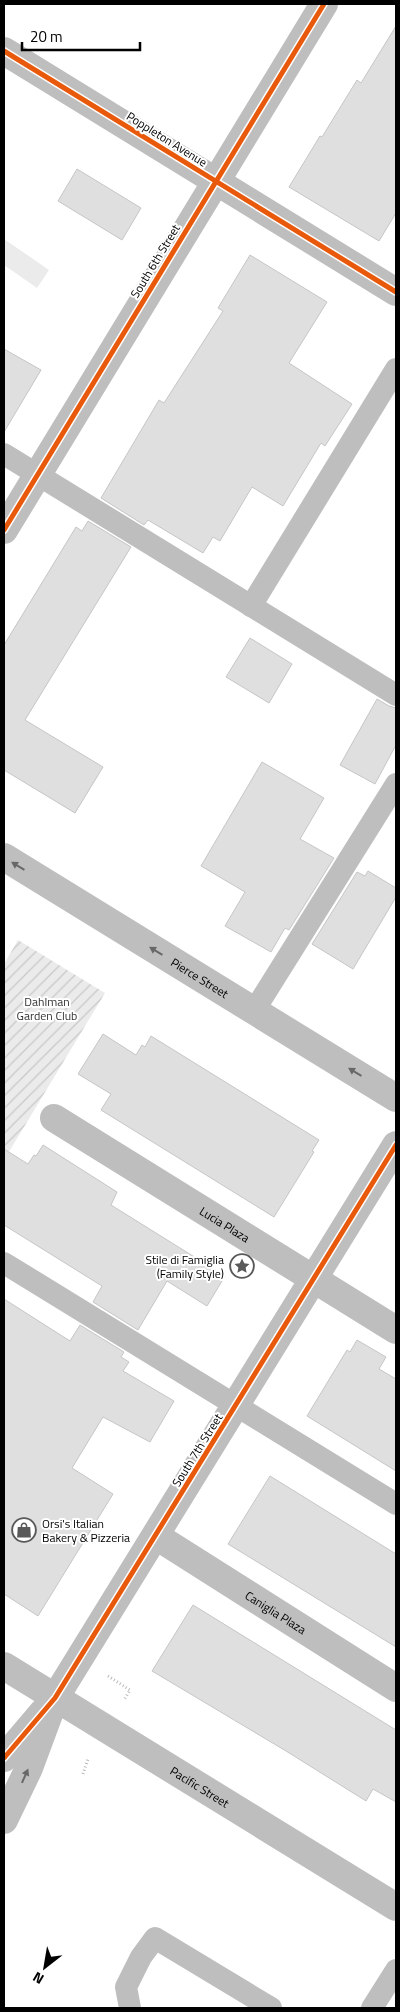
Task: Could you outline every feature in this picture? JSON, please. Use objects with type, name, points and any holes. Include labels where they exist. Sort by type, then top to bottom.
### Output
[{"type":"street","name":"South 6th Street","points":[[4,530],[324,4]]},
{"type":"street","name":"Poppleton Avenue","points":[[4,51],[396,292]]},
{"type":"street","name":"Pierce Street","points":[[4,858],[396,1098]]},
{"type":"street","name":"Lucia Plaza","points":[[54,1118],[396,1330]]},
{"type":"street","name":"South 7th Street","points":[[4,1758],[55,1698],[396,1145]]},
{"type":"street","name":"Caniglia Plaza","points":[[156,1536],[396,1688]]},
{"type":"street","name":"Pacific Street","points":[[4,1666],[396,1907]]},
{"type":"street","name":"South 7th Street","points":[[4,1820],[29,1768],[55,1698]]},
{"type":"lane","points":[[251,606],[396,369]]},
{"type":"lane","points":[[4,454],[396,696]]},
{"type":"lane","points":[[254,1011],[396,784]]},
{"type":"lane","points":[[4,1264],[396,1504]]},
{"type":"lane","points":[[130,2008],[126,1987],[141,1957],[155,1938],[271,2008]]},
{"type":"lane","points":[[372,2008],[396,1970]]},
{"type":"green space","points":[[4,239],[49,270],[37,288],[4,265]]},
{"type":"green space","name":"Dahlman Garden Club","points":[[18,940],[105,993],[4,1160],[4,964]]},
{"type":"building","points":[[396,26],[396,213],[379,241],[289,187],[357,80],[361,83]]},
{"type":"building","points":[[77,169],[141,208],[122,240],[58,201]]},
{"type":"building","points":[[250,255],[327,302],[289,363],[352,404],[325,446],[321,443],[283,506],[252,487],[220,541],[213,537],[203,553],[148,520],[144,525],[101,498],[159,400],[164,403],[223,311],[218,308]]},
{"type":"building","points":[[4,349],[41,370],[4,432]]},
{"type":"building","points":[[88,521],[131,547],[25,720],[103,767],[75,813],[4,770],[4,645],[76,527],[82,531]]},
{"type":"building","points":[[250,638],[292,664],[269,703],[226,677]]},
{"type":"building","points":[[377,699],[396,708],[396,745],[375,784],[340,765]]},
{"type":"building","points":[[262,762],[324,798],[300,839],[334,858],[289,930],[285,928],[271,952],[225,926],[245,892],[201,866]]},
{"type":"building","points":[[368,871],[396,888],[396,897],[353,969],[312,944],[357,872],[365,876]]},
{"type":"building","points":[[103,1034],[136,1055],[142,1045],[145,1047],[151,1036],[319,1140],[312,1151],[314,1152],[274,1217],[101,1110],[111,1094],[78,1074]]},
{"type":"building","points":[[43,1145],[117,1192],[111,1205],[225,1276],[207,1306],[167,1281],[138,1330],[93,1302],[102,1286],[4,1225],[4,1149],[28,1164]]},
{"type":"building","points":[[4,1299],[70,1341],[80,1325],[124,1352],[121,1357],[129,1362],[123,1371],[174,1401],[150,1442],[103,1417],[72,1468],[113,1494],[38,1616],[4,1594]]},
{"type":"building","points":[[357,1340],[386,1357],[379,1369],[396,1379],[396,1471],[307,1416],[347,1350],[350,1352]]},
{"type":"building","points":[[270,1476],[396,1554],[396,1647],[228,1544]]},
{"type":"building","points":[[193,1605],[396,1730],[396,1802],[373,1789],[366,1801],[152,1671]]},
{"type":"cycle path","points":[[4,530],[324,4]]},
{"type":"cycle path","points":[[4,51],[396,292]]},
{"type":"cycle path","points":[[4,1758],[55,1698],[396,1145]]},
{"type":"place","name":"Stile di Famiglia (Family Style)","points":[[242,1266]]},
{"type":"place","name":"Orsi's Italian Bakery & Pizzeria","points":[[24,1530]]}]
